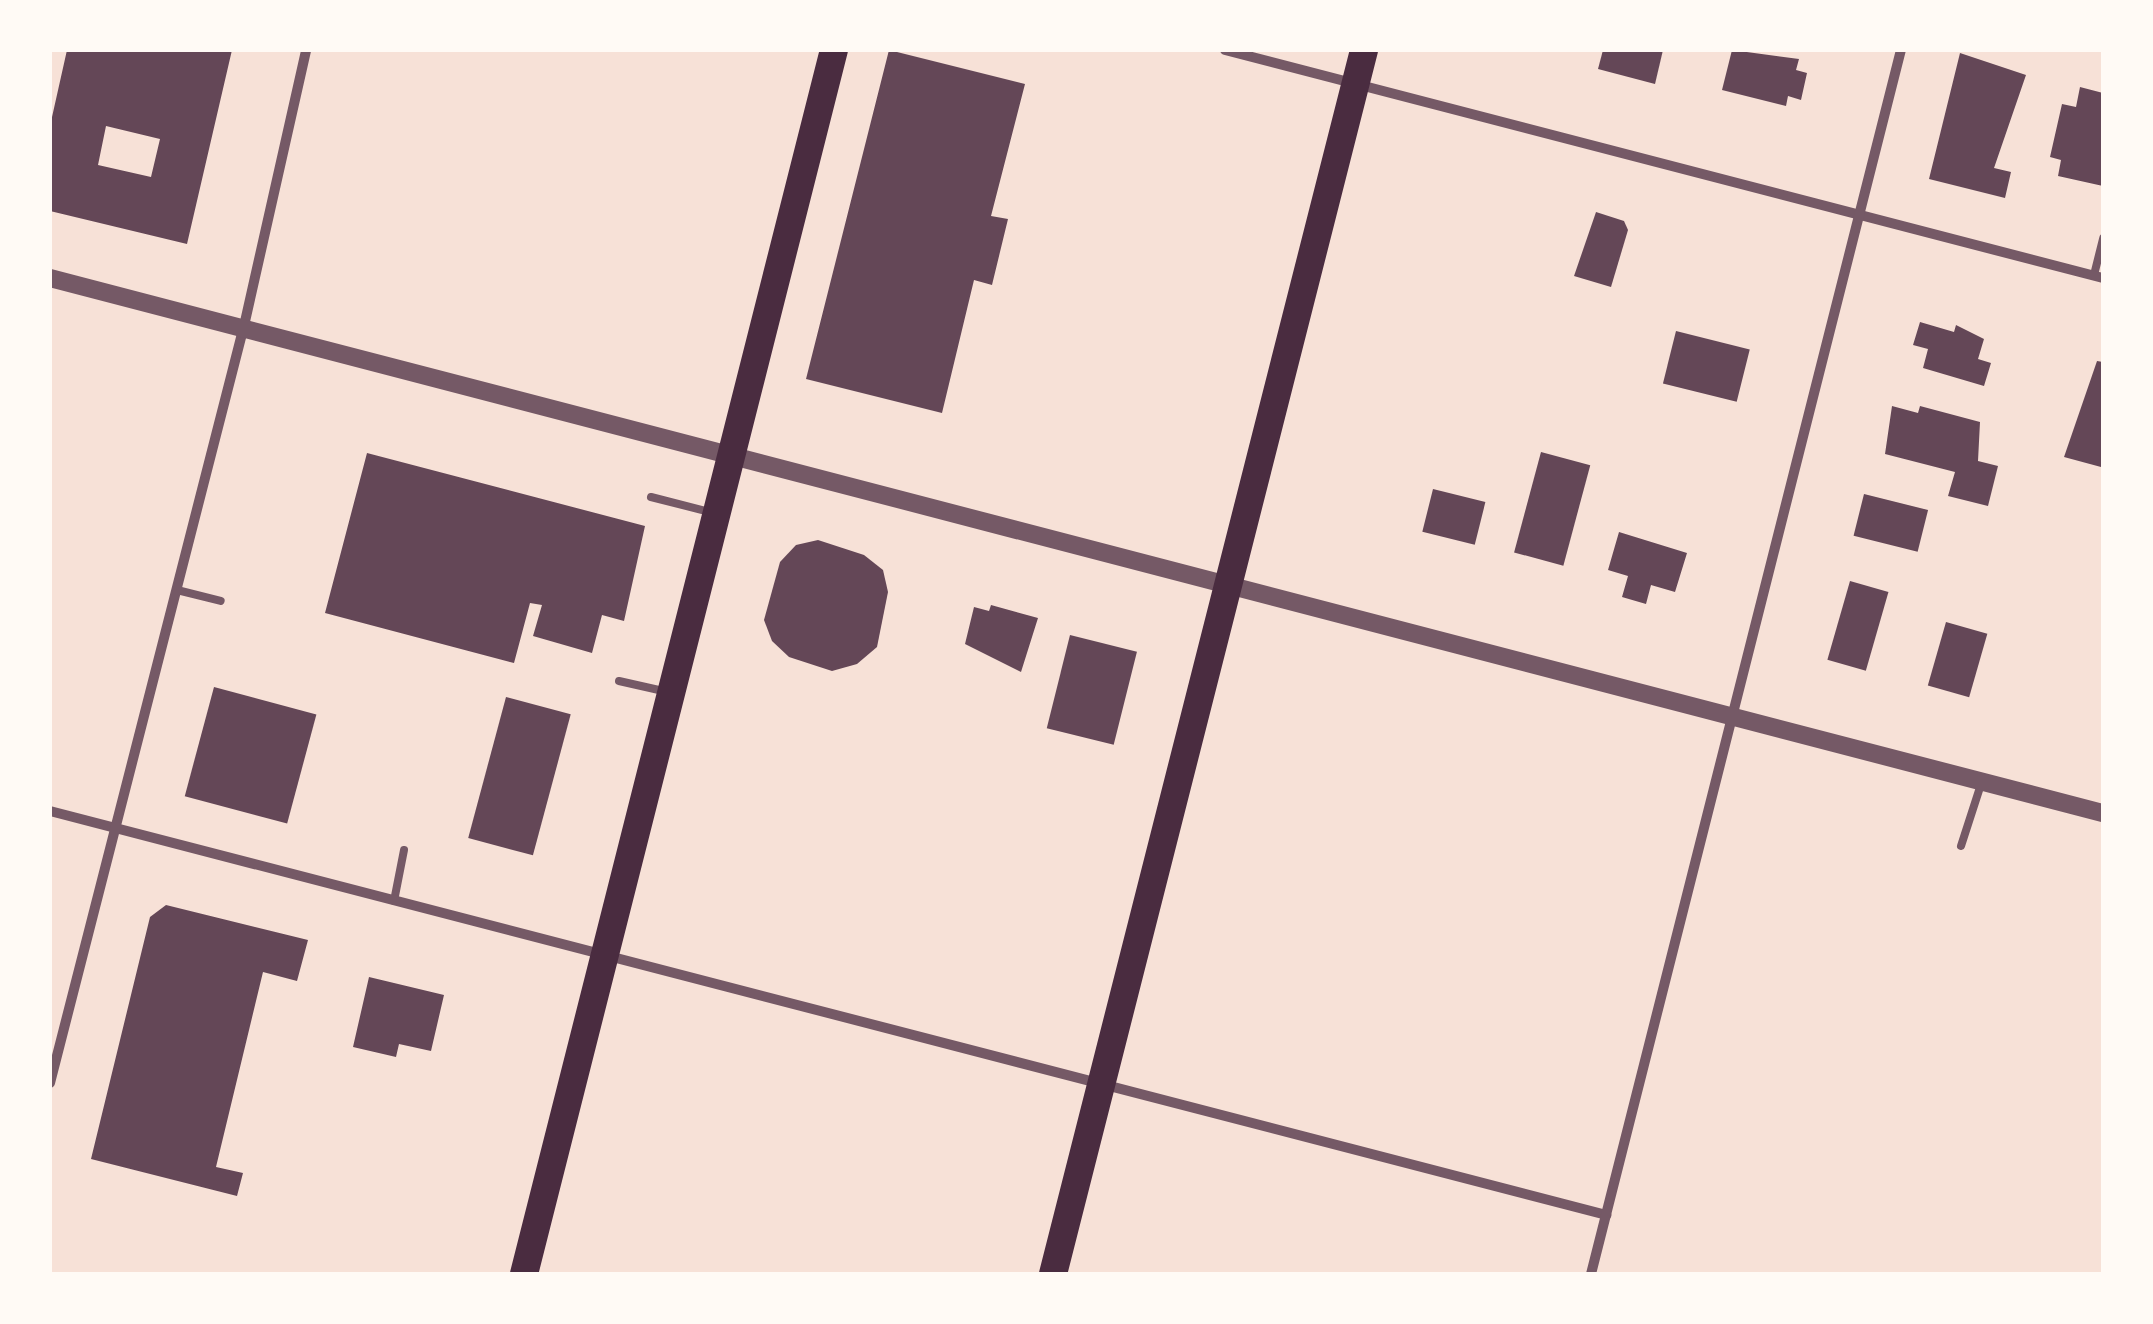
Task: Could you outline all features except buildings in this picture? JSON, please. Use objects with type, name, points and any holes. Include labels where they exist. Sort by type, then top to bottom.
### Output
[{"type":"highway","points":[[524,1274],[834,50]]},
{"type":"highway","points":[[1053,1274],[1364,50]]},
{"type":"street","points":[[50,1084],[244,326],[306,50]]},
{"type":"street","points":[[1224,50],[2098,276]]},
{"type":"street","points":[[1590,1274],[1901,50]]},
{"type":"street","points":[[50,278],[2103,813]]},
{"type":"street","points":[[50,812],[1100,1088],[1606,1215]]},
{"type":"lane","points":[[2098,276],[2103,238]]},
{"type":"lane","points":[[651,497],[716,514]]},
{"type":"lane","points":[[176,590],[222,601]]},
{"type":"lane","points":[[619,681],[671,692]]},
{"type":"lane","points":[[1962,846],[1981,782]]},
{"type":"lane","points":[[394,901],[404,850]]}]
